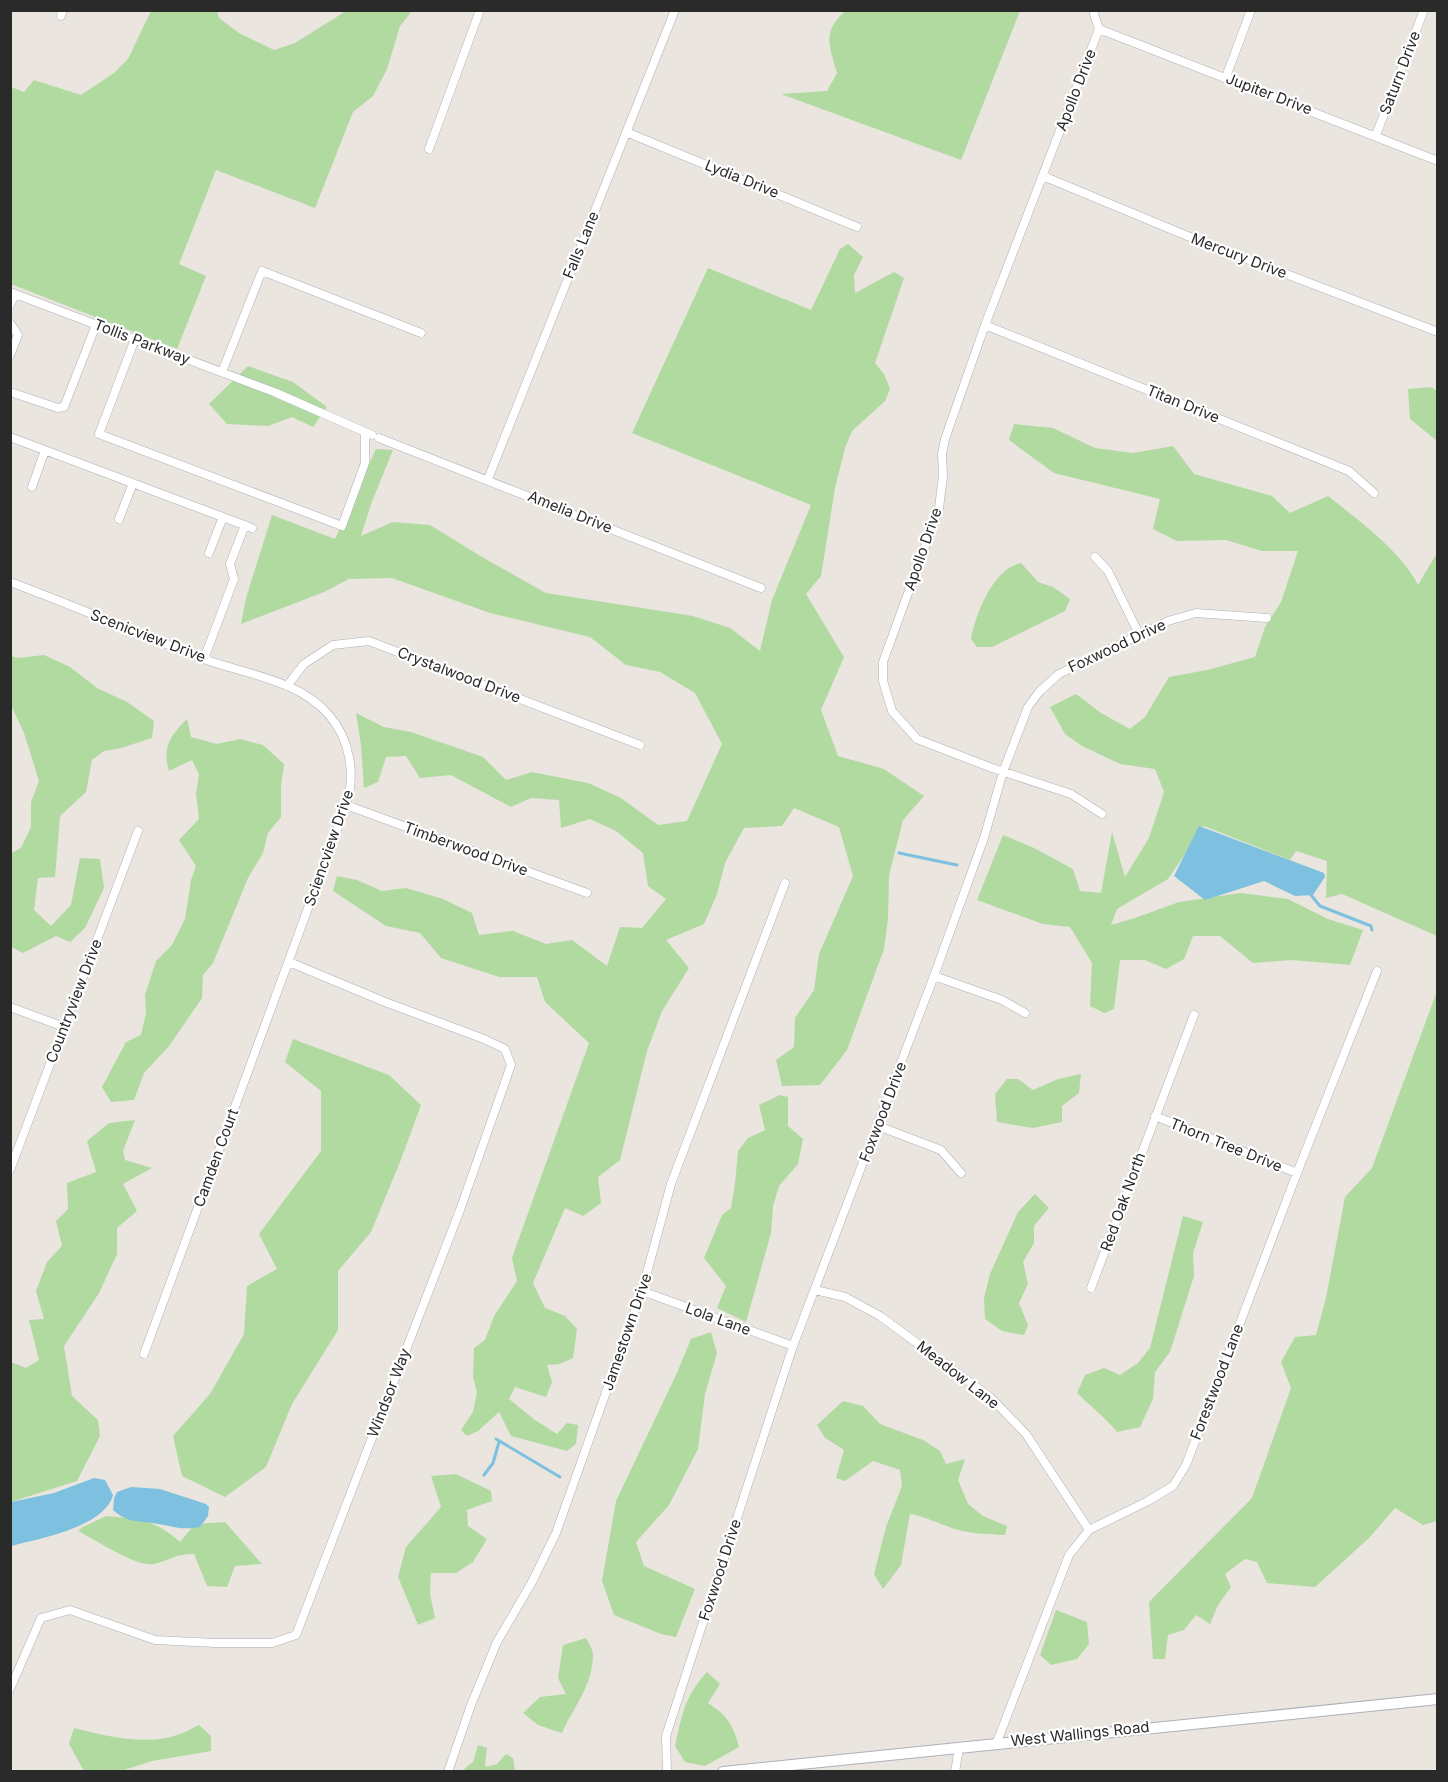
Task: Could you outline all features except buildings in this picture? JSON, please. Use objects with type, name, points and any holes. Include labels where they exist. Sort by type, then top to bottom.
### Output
[{"type":"street","points":[[429,149],[480,10]]},
{"type":"street","name":"Falls Lane","points":[[488,480],[675,10]]},
{"type":"street","points":[[1094,10],[1099,29]]},
{"type":"street","points":[[1226,77],[1251,10]]},
{"type":"street","name":"Saturn Drive","points":[[1376,135],[1424,10]]},
{"type":"street","name":"Jupiter Drive","points":[[1099,29],[1437,160]]},
{"type":"street","name":"Apollo Drive","points":[[1099,29],[945,439],[939,508],[883,662],[884,681],[892,711],[917,739],[1071,794],[1101,814]]},
{"type":"street","name":"Lydia Drive","points":[[626,132],[857,227]]},
{"type":"street","name":"Mercury Drive","points":[[1043,176],[1197,240],[1437,332]]},
{"type":"street","points":[[222,372],[262,271],[421,333]]},
{"type":"street","points":[[10,305],[13,293]]},
{"type":"street","name":"Tollis Parkway","points":[[13,293],[274,392]]},
{"type":"street","points":[[10,323],[18,335],[10,355]]},
{"type":"street","points":[[10,392],[58,408],[64,407],[96,325]]},
{"type":"street","name":"Titan Drive","points":[[986,326],[1349,471],[1374,493]]},
{"type":"street","points":[[135,339],[99,434],[342,526],[365,463],[372,435]]},
{"type":"street","name":"Amelia Drive","points":[[274,392],[372,435],[761,588]]},
{"type":"street","points":[[10,437],[248,526],[230,564],[234,579],[204,659]]},
{"type":"street","points":[[32,487],[45,450]]},
{"type":"street","points":[[119,519],[133,483]]},
{"type":"street","points":[[209,553],[223,517]]},
{"type":"street","points":[[1095,557],[1108,570],[1139,634]]},
{"type":"street","name":"Scenicview Drive","points":[[10,582],[204,659],[287,686]]},
{"type":"street","name":"Foxwood Drive","points":[[666,1772],[666,1736],[793,1346],[934,976],[984,838],[1003,771],[1028,707],[1039,692],[1059,674],[1168,621],[1196,613],[1266,618]]},
{"type":"street","name":"Crystalwood Drive","points":[[287,686],[304,664],[333,645],[369,641],[640,745]]},
{"type":"street","name":"Sciencview Drive","points":[[287,686],[320,706],[330,715],[344,738],[351,774],[346,805],[289,962]]},
{"type":"street","name":"Timberwood Drive","points":[[346,805],[587,892]]},
{"type":"street","name":"Countryview Drive","points":[[10,1170],[138,831]]},
{"type":"street","name":"Jamestown Drive","points":[[448,1772],[496,1642],[532,1582],[556,1533],[642,1291],[671,1184],[785,883]]},
{"type":"street","name":"Camden Court","points":[[144,1354],[289,962]]},
{"type":"street","name":"Windsor Way","points":[[10,1689],[41,1618],[70,1610],[154,1640],[214,1643],[272,1643],[296,1635],[305,1616],[460,1210],[511,1065],[505,1049],[484,1039],[385,1002],[289,962]]},
{"type":"street","name":"Forestwood Lane","points":[[997,1742],[1069,1555],[1089,1530],[1148,1502],[1173,1486],[1181,1472],[1377,971]]},
{"type":"street","points":[[934,976],[1002,1000],[1025,1014]]},
{"type":"street","points":[[10,1007],[64,1027]]},
{"type":"street","name":"Red Oak North","points":[[1091,1288],[1194,1015]]},
{"type":"street","name":"Thorn Tree Drive","points":[[1155,1116],[1297,1173]]},
{"type":"street","points":[[878,1126],[941,1150],[961,1173]]},
{"type":"street","name":"Meadow Lane","points":[[815,1290],[845,1297],[880,1316],[990,1397],[1026,1434],[1089,1530]]},
{"type":"street","name":"Lola Lane","points":[[642,1291],[793,1346]]},
{"type":"street","name":"West Wallings Road","points":[[723,1772],[959,1748],[997,1742],[1437,1699]]},
{"type":"street","points":[[955,1772],[959,1748]]},
{"type":"green space","points":[[151,11],[217,11],[219,18],[239,33],[274,50],[295,43],[346,11],[412,11],[400,26],[387,69],[373,96],[353,112],[315,208],[216,170],[179,264],[206,276],[177,349],[11,284],[11,87],[24,92],[34,80],[81,95],[114,73],[128,59]]},
{"type":"green space","points":[[845,11],[1020,11],[961,160],[781,94],[827,91],[837,73],[830,47],[830,32]]},
{"type":"green space","points":[[848,244],[863,257],[854,275],[855,293],[894,272],[904,278],[875,363],[884,374],[890,389],[885,401],[852,431],[845,448],[835,488],[821,576],[806,594],[844,657],[821,710],[838,756],[884,769],[924,796],[903,820],[889,875],[888,919],[884,949],[847,1050],[820,1085],[782,1086],[776,1060],[794,1047],[795,1018],[814,990],[819,954],[853,876],[839,827],[794,808],[782,826],[744,828],[725,863],[717,894],[704,924],[666,940],[689,968],[662,1011],[647,1051],[620,1160],[598,1177],[601,1203],[583,1216],[565,1208],[533,1283],[545,1308],[565,1316],[577,1329],[573,1358],[560,1364],[547,1365],[552,1382],[546,1397],[515,1387],[509,1399],[557,1434],[567,1423],[578,1425],[576,1444],[567,1451],[511,1436],[499,1412],[478,1431],[467,1436],[461,1430],[473,1412],[477,1393],[473,1377],[474,1348],[485,1340],[494,1316],[517,1281],[512,1258],[589,1043],[545,1002],[537,977],[499,977],[441,958],[420,933],[386,926],[333,891],[337,876],[357,880],[382,891],[406,888],[443,899],[472,913],[479,935],[513,931],[546,944],[572,940],[607,966],[620,927],[642,928],[666,899],[648,886],[643,853],[616,831],[590,819],[561,828],[559,800],[531,798],[511,807],[451,775],[420,778],[406,756],[386,757],[378,782],[364,788],[356,713],[384,727],[411,732],[483,757],[506,780],[532,772],[588,783],[621,798],[658,825],[687,821],[722,744],[695,693],[660,672],[626,665],[590,637],[490,613],[392,578],[349,579],[324,592],[241,624],[246,598],[272,515],[335,539],[376,449],[393,450],[361,536],[393,522],[430,525],[546,593],[693,616],[730,628],[760,651],[772,600],[811,505],[632,433],[708,268],[811,310],[840,249]]},
{"type":"green space","points":[[248,366],[293,382],[327,407],[313,427],[292,417],[268,426],[227,424],[209,404]]},
{"type":"green space","points":[[1431,387],[1437,391],[1437,441],[1410,419],[1408,389]]},
{"type":"green space","points":[[1014,424],[1053,428],[1095,448],[1133,453],[1173,446],[1194,474],[1272,496],[1290,513],[1328,496],[1390,548],[1418,585],[1437,553],[1437,936],[1342,894],[1326,898],[1327,861],[1296,851],[1290,860],[1204,826],[1168,879],[1117,909],[1111,925],[1179,902],[1241,893],[1288,899],[1328,919],[1363,930],[1350,965],[1291,960],[1253,963],[1220,936],[1193,936],[1184,959],[1166,969],[1145,960],[1120,960],[1114,1009],[1104,1013],[1090,1006],[1092,963],[1070,927],[1043,924],[977,900],[1003,835],[1032,847],[1073,869],[1080,891],[1101,893],[1112,832],[1125,877],[1149,838],[1164,792],[1155,769],[1120,764],[1082,746],[1065,734],[1050,707],[1076,694],[1101,713],[1130,729],[1145,717],[1169,677],[1255,657],[1265,627],[1281,602],[1298,551],[1262,551],[1226,540],[1177,541],[1153,529],[1160,499],[1054,473],[1009,440]]},
{"type":"green space","points":[[1021,563],[1038,582],[1053,587],[1070,599],[1065,611],[992,647],[977,647],[971,639],[987,594],[1002,574]]},
{"type":"green space","points":[[44,655],[70,667],[97,688],[127,702],[154,721],[152,738],[104,751],[92,760],[86,792],[60,816],[55,877],[38,878],[34,910],[51,926],[71,905],[80,858],[100,859],[104,888],[85,928],[70,942],[56,936],[23,953],[11,947],[11,853],[21,848],[31,827],[31,802],[39,781],[24,733],[11,705],[11,656],[18,658]]},
{"type":"green space","points":[[187,719],[191,737],[217,744],[240,739],[263,745],[284,764],[281,817],[268,833],[263,853],[248,878],[213,963],[203,975],[202,998],[169,1046],[144,1073],[134,1100],[111,1102],[102,1087],[126,1042],[141,1035],[146,1013],[145,995],[156,961],[172,945],[185,919],[191,880],[196,866],[179,840],[199,819],[196,794],[199,774],[192,760],[169,771],[166,755],[169,742]]},
{"type":"green space","points":[[1437,991],[1437,1521],[1423,1525],[1395,1508],[1369,1538],[1315,1587],[1267,1583],[1257,1562],[1245,1559],[1225,1574],[1231,1587],[1218,1605],[1210,1624],[1196,1615],[1184,1630],[1168,1635],[1165,1659],[1153,1659],[1149,1602],[1252,1498],[1291,1388],[1281,1362],[1295,1337],[1316,1335],[1326,1298],[1345,1197],[1372,1168]]},
{"type":"green space","points":[[293,1039],[389,1075],[421,1105],[371,1232],[338,1271],[338,1330],[292,1404],[266,1467],[225,1497],[182,1476],[173,1436],[210,1394],[244,1334],[247,1286],[277,1269],[259,1234],[321,1151],[321,1091],[285,1062]]},
{"type":"green space","points":[[1081,1074],[1079,1093],[1062,1106],[1062,1122],[1033,1128],[997,1122],[995,1094],[1007,1079],[1018,1079],[1033,1090],[1058,1079]]},
{"type":"green space","points":[[780,1095],[788,1097],[788,1126],[803,1139],[798,1164],[779,1186],[773,1206],[771,1233],[746,1322],[717,1308],[726,1286],[704,1258],[722,1215],[731,1208],[738,1151],[748,1138],[765,1130],[759,1105]]},
{"type":"green space","points":[[135,1120],[123,1151],[125,1160],[152,1168],[123,1184],[137,1211],[117,1228],[117,1254],[99,1293],[64,1346],[72,1396],[98,1420],[100,1436],[77,1481],[11,1502],[11,1362],[26,1368],[39,1360],[29,1320],[44,1319],[36,1291],[47,1262],[62,1246],[56,1221],[68,1209],[67,1183],[96,1172],[87,1141],[109,1123]]},
{"type":"green space","points":[[1035,1194],[1049,1208],[1034,1226],[1034,1243],[1023,1262],[1028,1284],[1019,1303],[1028,1325],[1024,1335],[1002,1331],[985,1319],[984,1298],[990,1274],[1018,1212]]},
{"type":"green space","points":[[1183,1216],[1203,1222],[1193,1253],[1194,1276],[1170,1352],[1155,1372],[1153,1399],[1140,1427],[1117,1432],[1077,1393],[1085,1375],[1104,1368],[1120,1375],[1138,1363],[1150,1348]]},
{"type":"green space","points":[[711,1332],[717,1353],[705,1394],[698,1449],[669,1505],[636,1542],[644,1566],[695,1589],[676,1637],[661,1634],[614,1615],[602,1581],[616,1501],[691,1339]]},
{"type":"green space","points":[[843,1401],[863,1406],[880,1424],[923,1440],[940,1451],[946,1464],[965,1459],[958,1480],[968,1504],[983,1516],[1007,1526],[1005,1535],[964,1531],[910,1514],[901,1565],[883,1589],[874,1574],[886,1527],[902,1486],[900,1470],[873,1461],[845,1481],[836,1478],[844,1450],[825,1438],[817,1425]]},
{"type":"green space","points":[[456,1474],[491,1491],[492,1501],[467,1510],[468,1526],[487,1539],[473,1562],[456,1573],[431,1573],[430,1594],[435,1618],[418,1625],[398,1577],[406,1547],[441,1507],[431,1476]]},
{"type":"green space","points":[[106,1516],[154,1524],[180,1542],[195,1524],[225,1522],[262,1564],[235,1566],[227,1587],[207,1586],[194,1554],[147,1564],[127,1557],[78,1531]]},
{"type":"green space","points":[[1056,1610],[1087,1622],[1089,1644],[1077,1659],[1051,1665],[1040,1655]]},
{"type":"green space","points":[[586,1638],[593,1653],[590,1676],[562,1733],[538,1725],[523,1713],[540,1697],[566,1694],[558,1678],[563,1645]]},
{"type":"green space","points":[[707,1672],[720,1684],[708,1703],[729,1722],[739,1747],[705,1766],[685,1762],[675,1746],[685,1706]]},
{"type":"green space","points":[[199,1725],[211,1736],[211,1751],[152,1761],[121,1771],[84,1771],[69,1744],[74,1728],[125,1739],[152,1740],[180,1734]]},
{"type":"green space","points":[[478,1745],[487,1748],[485,1765],[487,1767],[497,1764],[506,1754],[513,1758],[515,1771],[464,1771],[473,1762]]},
{"type":"water","points":[[1199,826],[1324,873],[1325,877],[1313,895],[1295,896],[1264,881],[1205,900],[1174,876]]},
{"type":"water","points":[[94,1478],[105,1480],[113,1495],[107,1506],[97,1515],[69,1530],[11,1546],[11,1502],[54,1493]]},
{"type":"water","points":[[131,1487],[160,1489],[206,1504],[209,1507],[208,1516],[200,1527],[187,1528],[129,1520],[113,1510],[117,1492]]},
{"type":"waterway","points":[[899,853],[957,865]]},
{"type":"waterway","points":[[1311,895],[1320,906],[1371,926],[1372,930]]},
{"type":"waterway","points":[[496,1439],[560,1477]]},
{"type":"waterway","points":[[484,1475],[493,1463],[499,1442]]}]
